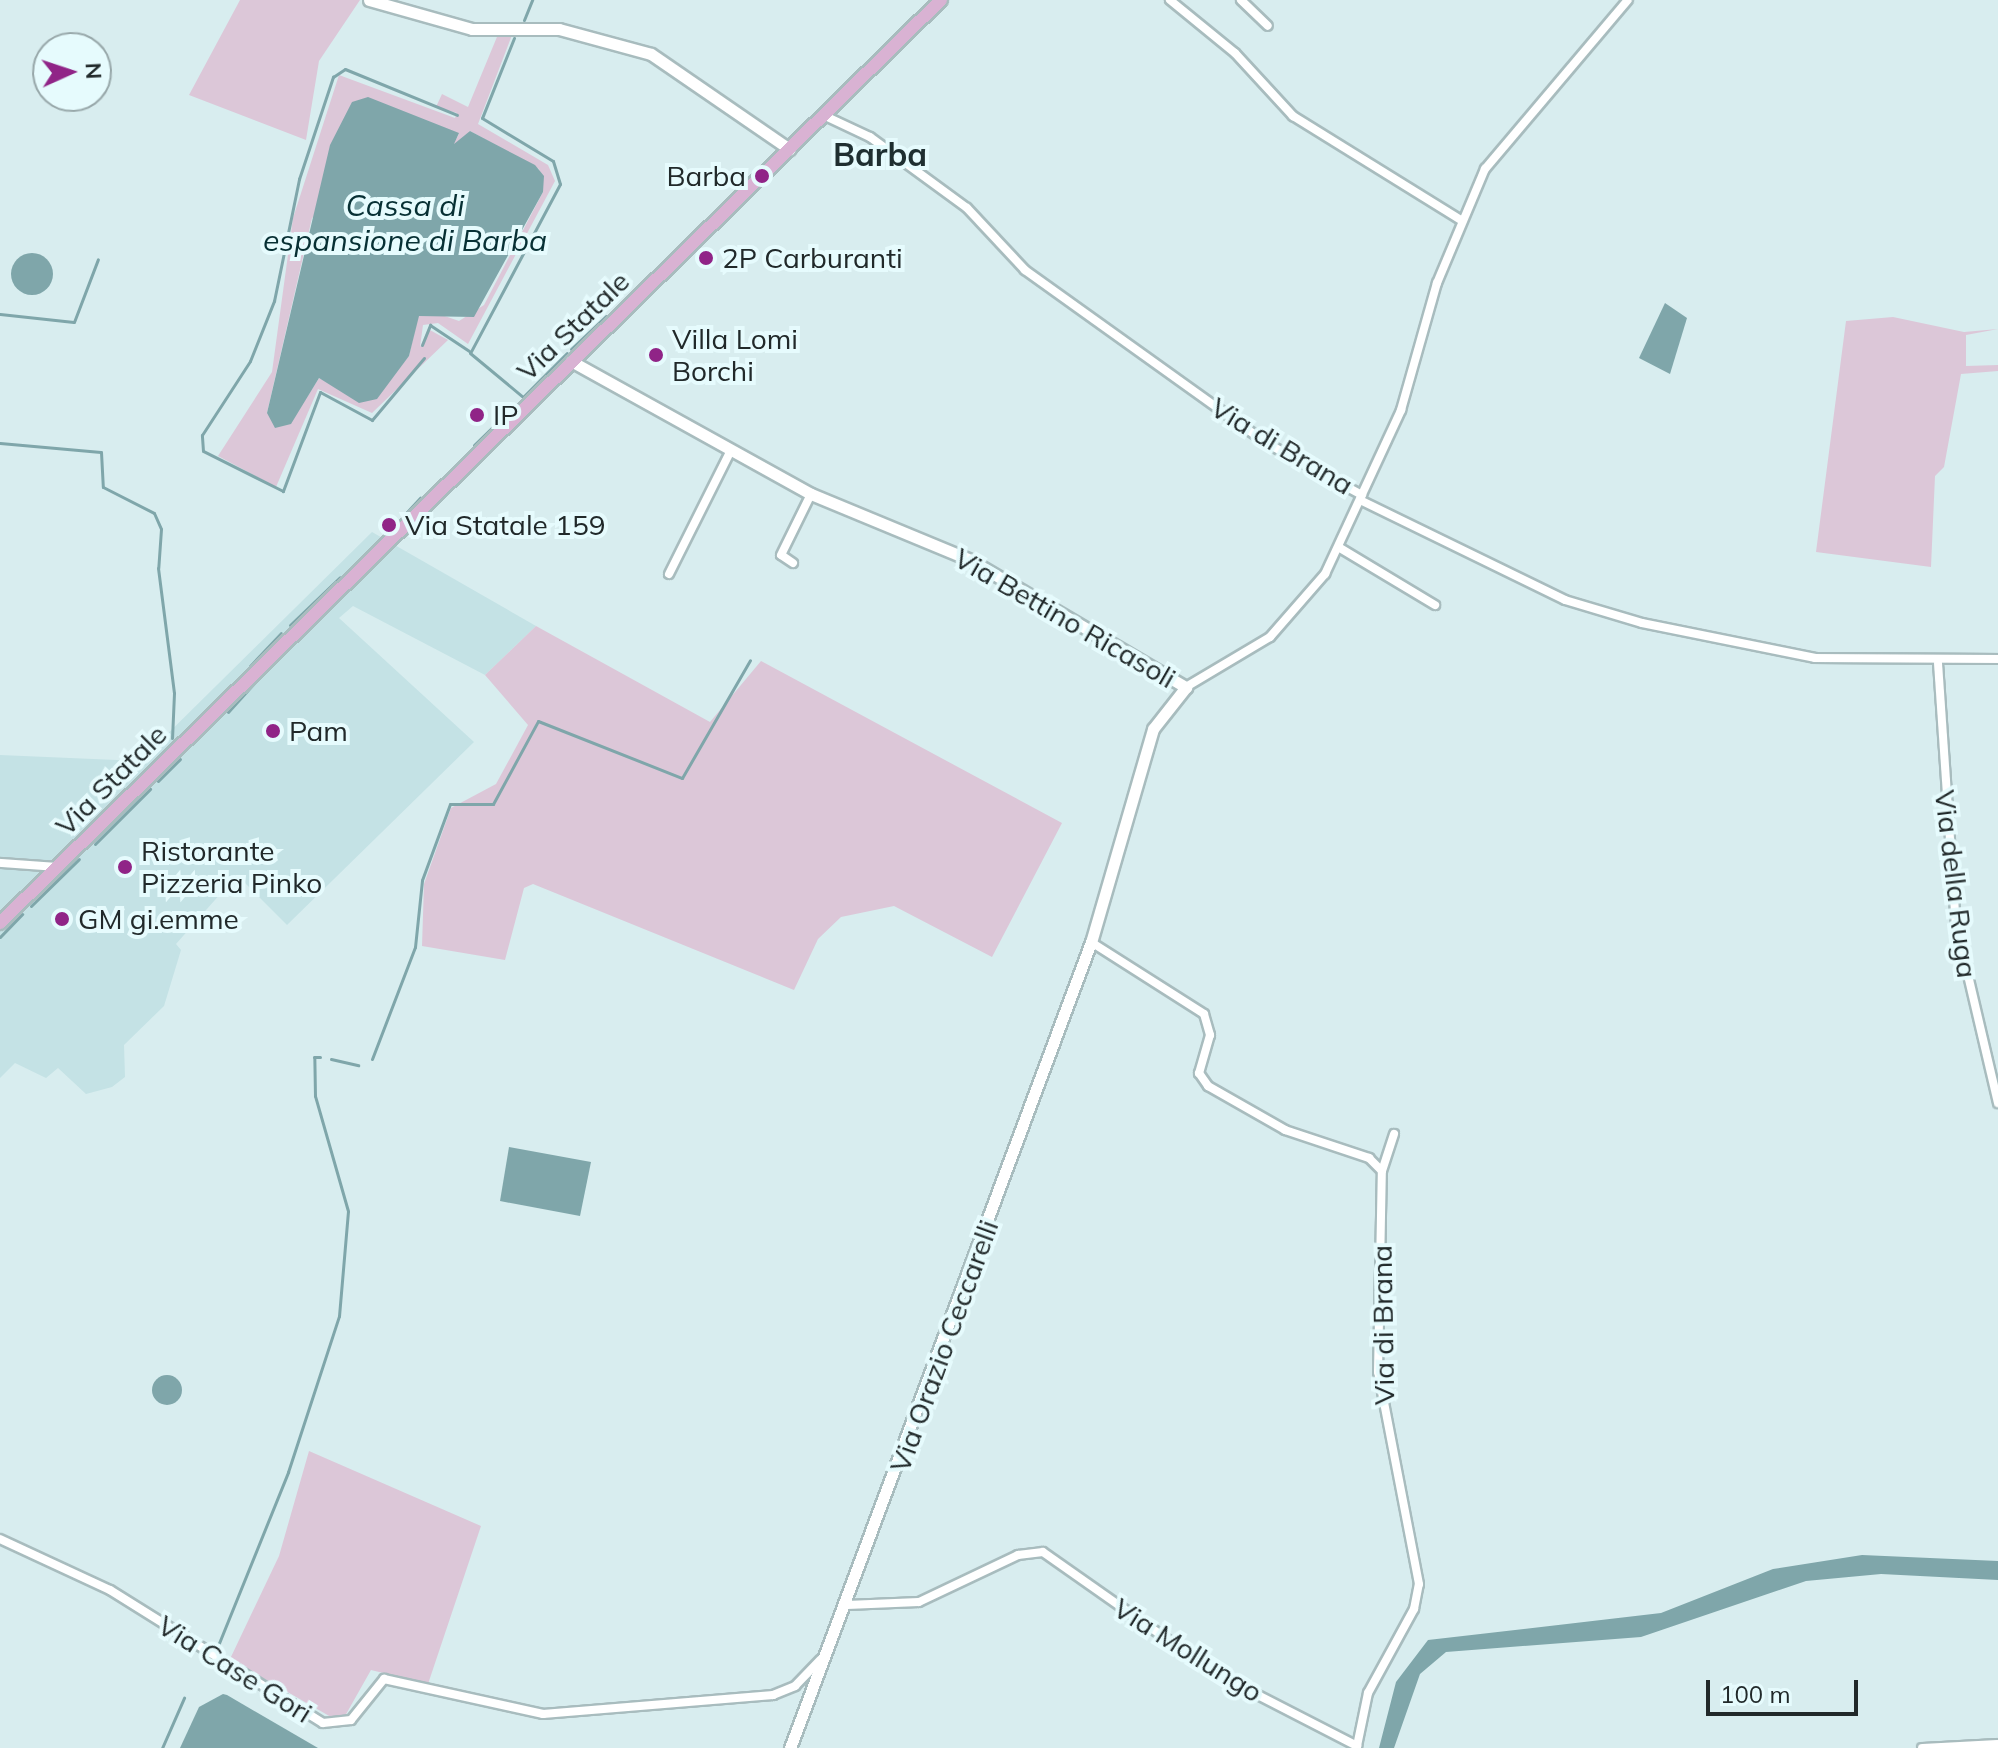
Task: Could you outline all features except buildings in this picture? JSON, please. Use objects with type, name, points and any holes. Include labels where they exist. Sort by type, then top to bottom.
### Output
[{"type":"main road","name":"Via Statale","points":[[0,923],[941,0]]},
{"type":"street","points":[[369,0],[472,29],[559,29],[651,54],[789,149]]},
{"type":"street","points":[[1170,0],[1235,53],[1293,116],[1461,220]]},
{"type":"street","points":[[1241,0],[1268,26]]},
{"type":"street","points":[[1628,0],[1522,120],[1461,220],[1413,377],[1361,498],[1565,600],[1642,623],[1780,653],[1938,663],[1998,659]]},
{"type":"street","name":"Via di Brana","points":[[823,115],[870,137],[956,199],[1025,270],[1268,444],[1361,498],[1340,548],[1270,637],[1186,687],[1153,729],[1091,942]]},
{"type":"street","name":"Via Bettino Ricasoli","points":[[571,361],[730,452],[811,494],[970,560],[1186,687]]},
{"type":"street","points":[[669,574],[730,452]]},
{"type":"street","points":[[793,563],[781,555],[811,494]]},
{"type":"street","points":[[1340,548],[1435,605]]},
{"type":"street","name":"Via della Ruga","points":[[1938,663],[1956,924],[1998,1103]]},
{"type":"street","points":[[0,863],[57,867]]},
{"type":"street","points":[[1091,942],[1204,1014],[1210,1035],[1199,1073],[1208,1086],[1285,1130],[1369,1158],[1382,1171]]},
{"type":"street","name":"Via Orazio Ceccarelli","points":[[790,1748],[847,1605],[1091,942]]},
{"type":"street","name":"Via di Brana","points":[[1394,1134],[1382,1171],[1379,1385],[1419,1571]]},
{"type":"street","name":"Via Case Gori","points":[[0,1539],[110,1590],[323,1723],[351,1720],[384,1679],[543,1714],[773,1695],[795,1686],[829,1651]]},
{"type":"street","name":"Via Mollungo","points":[[847,1605],[919,1602],[1018,1555],[1043,1552],[1215,1673],[1357,1747],[1368,1693],[1414,1609],[1419,1571]]},
{"type":"street","points":[[1922,1748],[1998,1744]]},
{"type":"shaded area","points":[[240,0],[360,0],[319,61],[306,140],[189,95]]},
{"type":"shaded area","points":[[499,32],[512,35],[478,124],[548,165],[555,181],[468,344],[438,323],[423,325],[420,347],[428,329],[448,340],[372,413],[318,389],[276,487],[218,456],[272,372],[293,218],[339,75],[455,118],[457,113],[436,107],[442,94],[468,107]],"holes":[[[470,131],[539,169],[543,192],[484,305],[459,321],[433,312],[418,316],[409,356],[395,373],[340,388],[319,378],[297,413],[267,413],[312,218],[459,134],[453,144],[461,146]]]},
{"type":"shaded area","points":[[1893,317],[1964,332],[1998,329],[1966,335],[1966,366],[1998,365],[1998,371],[1961,374],[1944,467],[1935,476],[1931,567],[1816,552],[1846,321]]},
{"type":"shaded area","points":[[372,532],[536,626],[485,675],[353,606],[339,618],[474,742],[287,925],[237,875],[176,944],[181,950],[164,1006],[124,1045],[125,1077],[112,1087],[86,1094],[58,1068],[46,1078],[15,1063],[0,1078],[0,755],[140,761]]},
{"type":"shaded area","points":[[536,626],[710,722],[761,661],[1062,823],[992,957],[894,906],[841,917],[818,939],[794,990],[533,884],[524,888],[505,960],[422,946],[424,884],[451,808],[496,784],[528,725],[485,675]]},
{"type":"shaded area","points":[[309,1451],[481,1526],[428,1684],[371,1670],[345,1716],[331,1717],[230,1659],[279,1556]]},
{"type":"water","name":"Cassa di espansione di Barba","points":[[368,97],[459,133],[454,144],[470,131],[535,165],[544,176],[543,192],[474,317],[419,316],[409,356],[377,399],[359,403],[319,378],[291,424],[275,428],[267,413],[330,145],[352,102]]},
{"type":"water","points":[[32,253],[47,259],[53,274],[47,289],[32,295],[17,289],[11,274],[17,259]]},
{"type":"water","points":[[1665,303],[1687,318],[1670,374],[1639,358]]},
{"type":"water","points":[[509,1147],[591,1162],[580,1216],[500,1201]]},
{"type":"water","points":[[167,1375],[177,1380],[182,1390],[177,1400],[167,1405],[157,1400],[152,1390],[157,1380]]},
{"type":"water","points":[[1862,1555],[1998,1561],[1998,1580],[1881,1574],[1806,1581],[1641,1637],[1446,1652],[1420,1674],[1394,1748],[1379,1748],[1396,1682],[1428,1640],[1661,1613],[1773,1569]]},
{"type":"water","points":[[223,1694],[318,1748],[180,1748],[199,1707]]},
{"type":"waterway","points":[[524,20],[532,0]]},
{"type":"waterway","points":[[514,38],[482,118],[553,161],[560,184],[470,353],[523,397],[567,353]]},
{"type":"waterway","points":[[424,358],[372,420],[320,392],[283,491],[203,451],[202,435],[250,361],[274,301],[299,179],[333,77],[345,69],[457,115]]},
{"type":"waterway","points":[[0,314],[74,322],[98,259]]},
{"type":"waterway","points":[[571,349],[606,316]]},
{"type":"waterway","points":[[422,345],[430,325],[469,351]]},
{"type":"waterway","points":[[474,445],[505,415]]},
{"type":"waterway","points":[[0,443],[101,452],[103,487],[154,513],[161,529],[158,568],[174,693],[172,738]]},
{"type":"waterway","points":[[406,513],[420,498]]},
{"type":"waterway","points":[[290,625],[340,577]]},
{"type":"waterway","points":[[250,666],[281,633]]},
{"type":"waterway","points":[[372,1059],[415,947],[422,880],[450,804],[493,804],[538,721],[682,778],[750,660]]},
{"type":"waterway","points":[[228,712],[255,682]]},
{"type":"waterway","points":[[158,781],[180,759]]},
{"type":"waterway","points":[[95,844],[150,789]]},
{"type":"waterway","points":[[31,906],[79,859]]},
{"type":"waterway","points":[[0,937],[22,914]]},
{"type":"waterway","points":[[217,1648],[288,1472],[339,1316],[348,1211],[315,1096],[314,1057],[320,1057]]},
{"type":"waterway","points":[[331,1059],[358,1065]]},
{"type":"waterway","points":[[162,1748],[184,1698]]},
{"type":"place","name":"Barba","points":[[762,176]]},
{"type":"place","name":"2P Carburanti","points":[[706,258]]},
{"type":"place","name":"Villa Lomi Borchi","points":[[656,355]]},
{"type":"place","name":"IP","points":[[477,415]]},
{"type":"place","name":"Via Statale 159","points":[[389,525]]},
{"type":"place","name":"Pam","points":[[273,731]]},
{"type":"place","name":"Ristorante Pizzeria Pinko","points":[[125,867]]},
{"type":"place","name":"GM gi.emme","points":[[62,919]]},
{"type":"district","name":"Barba","points":[[880,154]]}]
